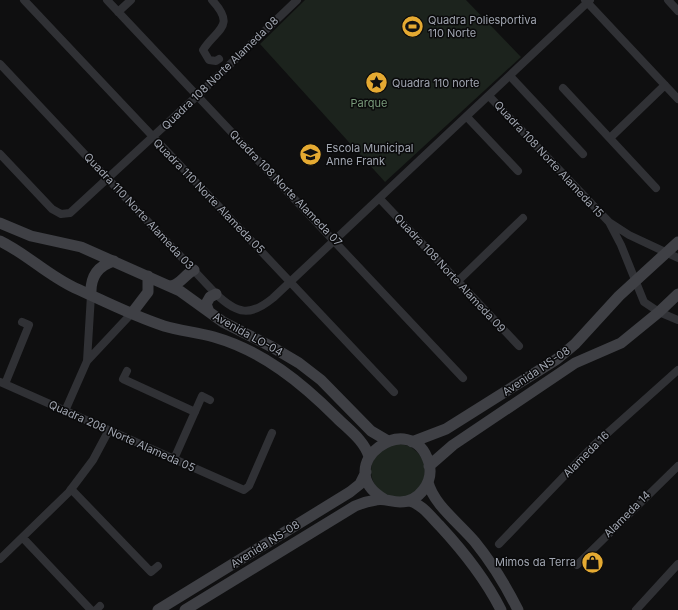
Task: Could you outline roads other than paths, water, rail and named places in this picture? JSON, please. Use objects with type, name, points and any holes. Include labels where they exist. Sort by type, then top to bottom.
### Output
[{"type":"street","name":"Quadra 110 Norte Alameda 05","points":[[24,0],[394,392]]},
{"type":"street","name":"Quadra 108 Norte Alameda 07","points":[[107,0],[336,240],[463,378]]},
{"type":"street","points":[[118,12],[131,0]]},
{"type":"street","points":[[212,0],[221,10],[222,26],[220,32],[203,50],[209,60],[216,61],[218,59]]},
{"type":"street","name":"Quadra 108 Norte Alameda 08","points":[[0,154],[52,209],[61,214],[70,213],[77,209],[109,179],[297,0]]},
{"type":"street","points":[[668,0],[678,10]]},
{"type":"street","points":[[587,1],[678,99]]},
{"type":"street","name":"Quadra 110 Norte Alameda 03","points":[[0,64],[109,179],[212,293],[236,309],[252,311],[265,305],[291,282],[467,117],[587,1]]},
{"type":"street","points":[[510,76],[583,154]]},
{"type":"street","points":[[610,138],[665,85]]},
{"type":"street","points":[[563,88],[656,188]]},
{"type":"street","name":"Quadra 108 Norte Alameda 15","points":[[489,96],[609,222]]},
{"type":"street","points":[[467,117],[518,171]]},
{"type":"street","name":"Quadra 108 Norte Alameda 09","points":[[380,199],[519,346]]},
{"type":"street","points":[[458,281],[523,218]]},
{"type":"street","points":[[609,222],[629,235],[673,255]]},
{"type":"street","points":[[609,222],[621,245],[644,302],[659,312],[678,320]]},
{"type":"street","name":"Avenida LO-04","points":[[0,223],[31,236],[75,245],[171,286],[192,298],[227,324],[272,347],[298,363],[321,380],[371,431],[388,441]]},
{"type":"street","name":"Avenida LO-04","points":[[0,241],[21,252],[61,281],[91,295],[163,326],[222,340],[267,361],[310,392],[361,442],[369,457]]},
{"type":"street","name":"Avenida NS-08","points":[[388,441],[398,440],[412,442],[446,429],[557,359],[575,344],[619,296],[636,281],[673,255],[678,242]]},
{"type":"street","points":[[87,361],[91,281],[96,272],[105,265],[114,261]]},
{"type":"street","points":[[171,286],[177,285],[189,269]]},
{"type":"street","points":[[65,411],[87,361],[132,313],[148,292],[148,276]]},
{"type":"street","points":[[209,312],[206,304],[212,293]]},
{"type":"street","name":"Avenida NS-08","points":[[429,466],[453,445],[575,363],[621,343],[659,312],[678,294]]},
{"type":"street","points":[[2,383],[29,325],[22,322]]},
{"type":"street","name":"Alameda 16","points":[[499,544],[593,446],[678,370]]},
{"type":"street","points":[[127,371],[123,379],[195,412]]},
{"type":"street","name":"Quadra 208 Norte Alameda 05","points":[[2,383],[246,489],[272,433]]},
{"type":"street","points":[[174,459],[202,396],[210,400]]},
{"type":"street","points":[[0,559],[71,489],[93,460],[109,430]]},
{"type":"street","points":[[369,457],[379,446],[388,441]]},
{"type":"street","points":[[412,442],[421,450],[429,466],[428,482],[433,496],[471,538],[497,572],[518,610]]},
{"type":"street","name":"Avenida NS-08","points":[[158,610],[350,492],[360,484],[366,472],[369,457]]},
{"type":"street","name":"Alameda 14","points":[[578,565],[678,466]]},
{"type":"street","points":[[366,472],[374,491],[384,499]]},
{"type":"street","points":[[428,482],[423,491],[409,501],[427,512],[464,552],[486,583],[502,610]]},
{"type":"street","points":[[71,489],[151,572],[158,566]]},
{"type":"street","name":"Avenida NS-08","points":[[185,610],[355,506],[384,499],[396,502],[409,501]]},
{"type":"street","points":[[23,538],[91,610]]},
{"type":"street","points":[[636,610],[678,564]]},
{"type":"place","name":"Quadra Poliesportiva 110 Norte","points":[[413,26]]},
{"type":"place","name":"Quadra 110 norte","points":[[377,83]]},
{"type":"place","name":"Escola Municipal Anne Frank","points":[[311,154]]},
{"type":"place","name":"Mimos da Terra","points":[[592,562]]},
{"type":"park label","name":"Parque","points":[[369,103]]}]
